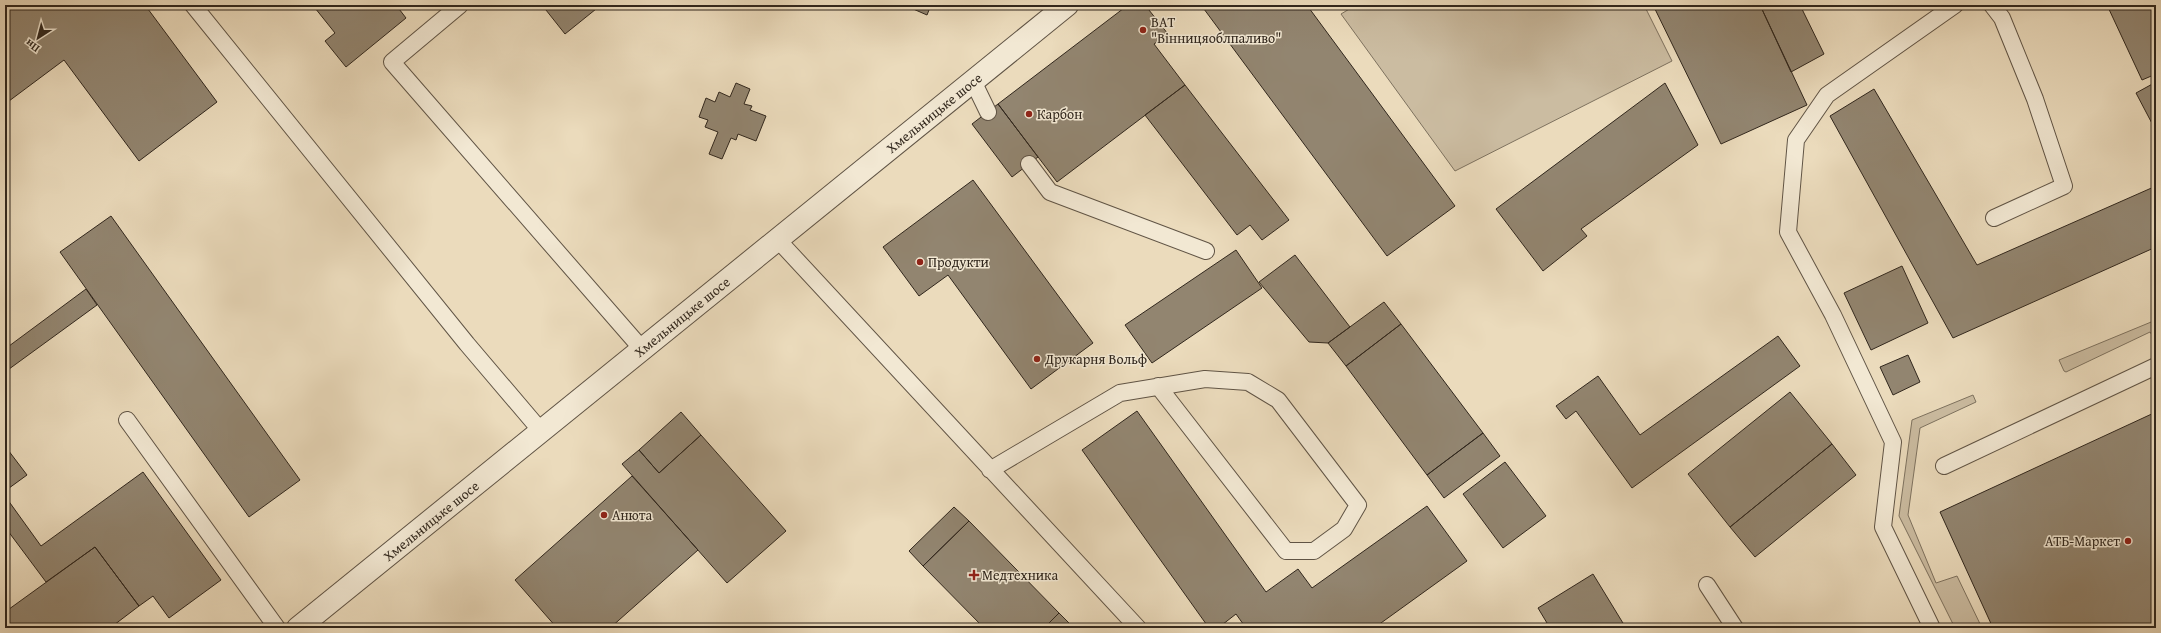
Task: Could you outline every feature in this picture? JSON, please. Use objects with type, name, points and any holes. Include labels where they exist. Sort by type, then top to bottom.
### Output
[{"type":"street","name":"Хмельницьке шосе","points":[[298,628],[1067,5]]},
{"type":"lane","points":[[193,5],[467,344],[541,431]]},
{"type":"lane","points":[[460,5],[392,62],[642,349]]},
{"type":"lane","points":[[1932,628],[1883,527],[1893,442],[1833,315],[1788,232],[1796,140],[1827,95],[1955,5]]},
{"type":"lane","points":[[1992,5],[2002,18],[2035,99],[2064,186],[1994,218]]},
{"type":"lane","points":[[973,81],[988,112]]},
{"type":"lane","points":[[1029,164],[1050,192],[1206,251]]},
{"type":"lane","points":[[778,240],[1138,628]]},
{"type":"lane","points":[[1944,466],[2156,366]]},
{"type":"lane","points":[[990,470],[1120,393],[1158,386],[1205,379],[1248,382],[1278,400],[1358,504],[1344,529],[1314,551],[1286,551],[1158,386]]},
{"type":"lane","points":[[127,420],[277,628]]},
{"type":"lane","points":[[1707,585],[1735,628]]},
{"type":"shaded area","points":[[1356,5],[1644,5],[1672,61],[1455,171],[1341,14]]},
{"type":"shaded area","points":[[2156,320],[2156,341],[2150,332],[2066,372],[2064,371],[2059,360]]},
{"type":"shaded area","points":[[1973,395],[1976,402],[1920,428],[1908,515],[1936,583],[1957,576],[1982,628],[1955,628],[1899,516],[1912,420]]},
{"type":"building","points":[[5,5],[145,5],[217,102],[139,161],[64,60],[5,104]]},
{"type":"building","points":[[318,5],[396,5],[406,18],[346,67],[325,41],[335,33],[315,8]]},
{"type":"building","points":[[542,5],[601,5],[565,34]]},
{"type":"building","points":[[904,5],[931,5],[927,15]]},
{"type":"building","points":[[1128,5],[1145,5],[1168,34],[1154,44],[1185,85],[1057,182],[998,104]]},
{"type":"building","points":[[1201,5],[1313,5],[1309,8],[1455,206],[1387,256]]},
{"type":"building","points":[[1653,5],[1760,5],[1807,105],[1721,144]]},
{"type":"building","points":[[1760,5],[1800,5],[1824,54],[1791,72]]},
{"type":"building","points":[[2107,5],[2156,5],[2156,74],[2142,80]]},
{"type":"building","points":[[2156,82],[2156,131],[2136,93]]},
{"type":"building","points":[[736,83],[750,89],[744,104],[752,106],[750,110],[766,116],[756,141],[738,134],[736,140],[731,138],[722,159],[709,154],[718,132],[705,127],[708,120],[699,117],[706,98],[715,102],[719,92],[730,97]]},
{"type":"building","points":[[1665,83],[1698,145],[1581,229],[1587,236],[1543,271],[1496,209]]},
{"type":"building","points":[[1185,85],[1289,220],[1262,240],[1250,225],[1237,235],[1145,115]]},
{"type":"building","points":[[1874,89],[1977,265],[2156,186],[2156,247],[1953,338],[1830,116]]},
{"type":"building","points":[[998,104],[1038,157],[1012,177],[972,124]]},
{"type":"building","points":[[973,180],[1093,343],[1031,389],[948,275],[919,296],[883,247]]},
{"type":"building","points":[[111,216],[300,480],[249,517],[60,252]]},
{"type":"building","points":[[1236,250],[1262,288],[1152,363],[1125,325]]},
{"type":"building","points":[[1295,255],[1350,327],[1328,343],[1309,342],[1259,282]]},
{"type":"building","points":[[1902,266],[1928,323],[1871,350],[1844,293]]},
{"type":"building","points":[[86,289],[97,305],[5,372],[5,349]]},
{"type":"building","points":[[1384,302],[1401,324],[1346,366],[1328,343]]},
{"type":"building","points":[[1401,324],[1483,433],[1427,475],[1346,366]]},
{"type":"building","points":[[1778,336],[1800,366],[1632,488],[1576,411],[1566,419],[1556,406],[1598,376],[1640,435]]},
{"type":"building","points":[[1908,355],[1920,382],[1893,395],[1880,367]]},
{"type":"building","points":[[1790,392],[1832,444],[1730,527],[1688,474]]},
{"type":"building","points":[[1137,411],[1266,592],[1298,569],[1312,588],[1427,506],[1467,561],[1374,628],[1246,628],[1236,614],[1218,628],[1209,628],[1082,450]]},
{"type":"building","points":[[681,412],[701,435],[659,473],[639,450]]},
{"type":"building","points":[[2156,412],[2156,628],[1993,628],[1940,512]]},
{"type":"building","points":[[1483,433],[1500,456],[1444,498],[1427,475]]},
{"type":"building","points":[[701,435],[786,531],[727,583],[622,464],[639,450],[659,473]]},
{"type":"building","points":[[1832,444],[1856,475],[1755,557],[1730,527]]},
{"type":"building","points":[[5,446],[27,475],[5,491]]},
{"type":"building","points":[[1505,462],[1546,516],[1503,548],[1463,494]]},
{"type":"building","points":[[143,472],[221,580],[169,618],[153,596],[139,606],[95,547],[46,582],[5,527],[5,496],[41,546]]},
{"type":"building","points":[[632,476],[698,550],[610,628],[557,628],[515,580]]},
{"type":"building","points":[[954,507],[969,521],[923,566],[909,551]]},
{"type":"building","points":[[969,521],[1059,613],[1044,628],[984,628],[923,566]]},
{"type":"building","points":[[95,547],[139,606],[110,628],[5,628],[5,612]]},
{"type":"building","points":[[1593,574],[1626,628],[1550,628],[1538,608]]},
{"type":"building","points":[[1059,613],[1074,628],[1044,628]]},
{"type":"place","name":"ВАТ \"Вінницяоблпаливо\"","points":[[1143,30]]},
{"type":"place","name":"Карбон","points":[[1029,114]]},
{"type":"place","name":"Продукти","points":[[920,262]]},
{"type":"place","name":"Друкарня Вольф","points":[[1037,359]]},
{"type":"place","name":"Анюта","points":[[604,515]]},
{"type":"place","name":"АТБ-Маркет","points":[[2128,541]]},
{"type":"place","name":"Медтехника","points":[[974,575]]}]
